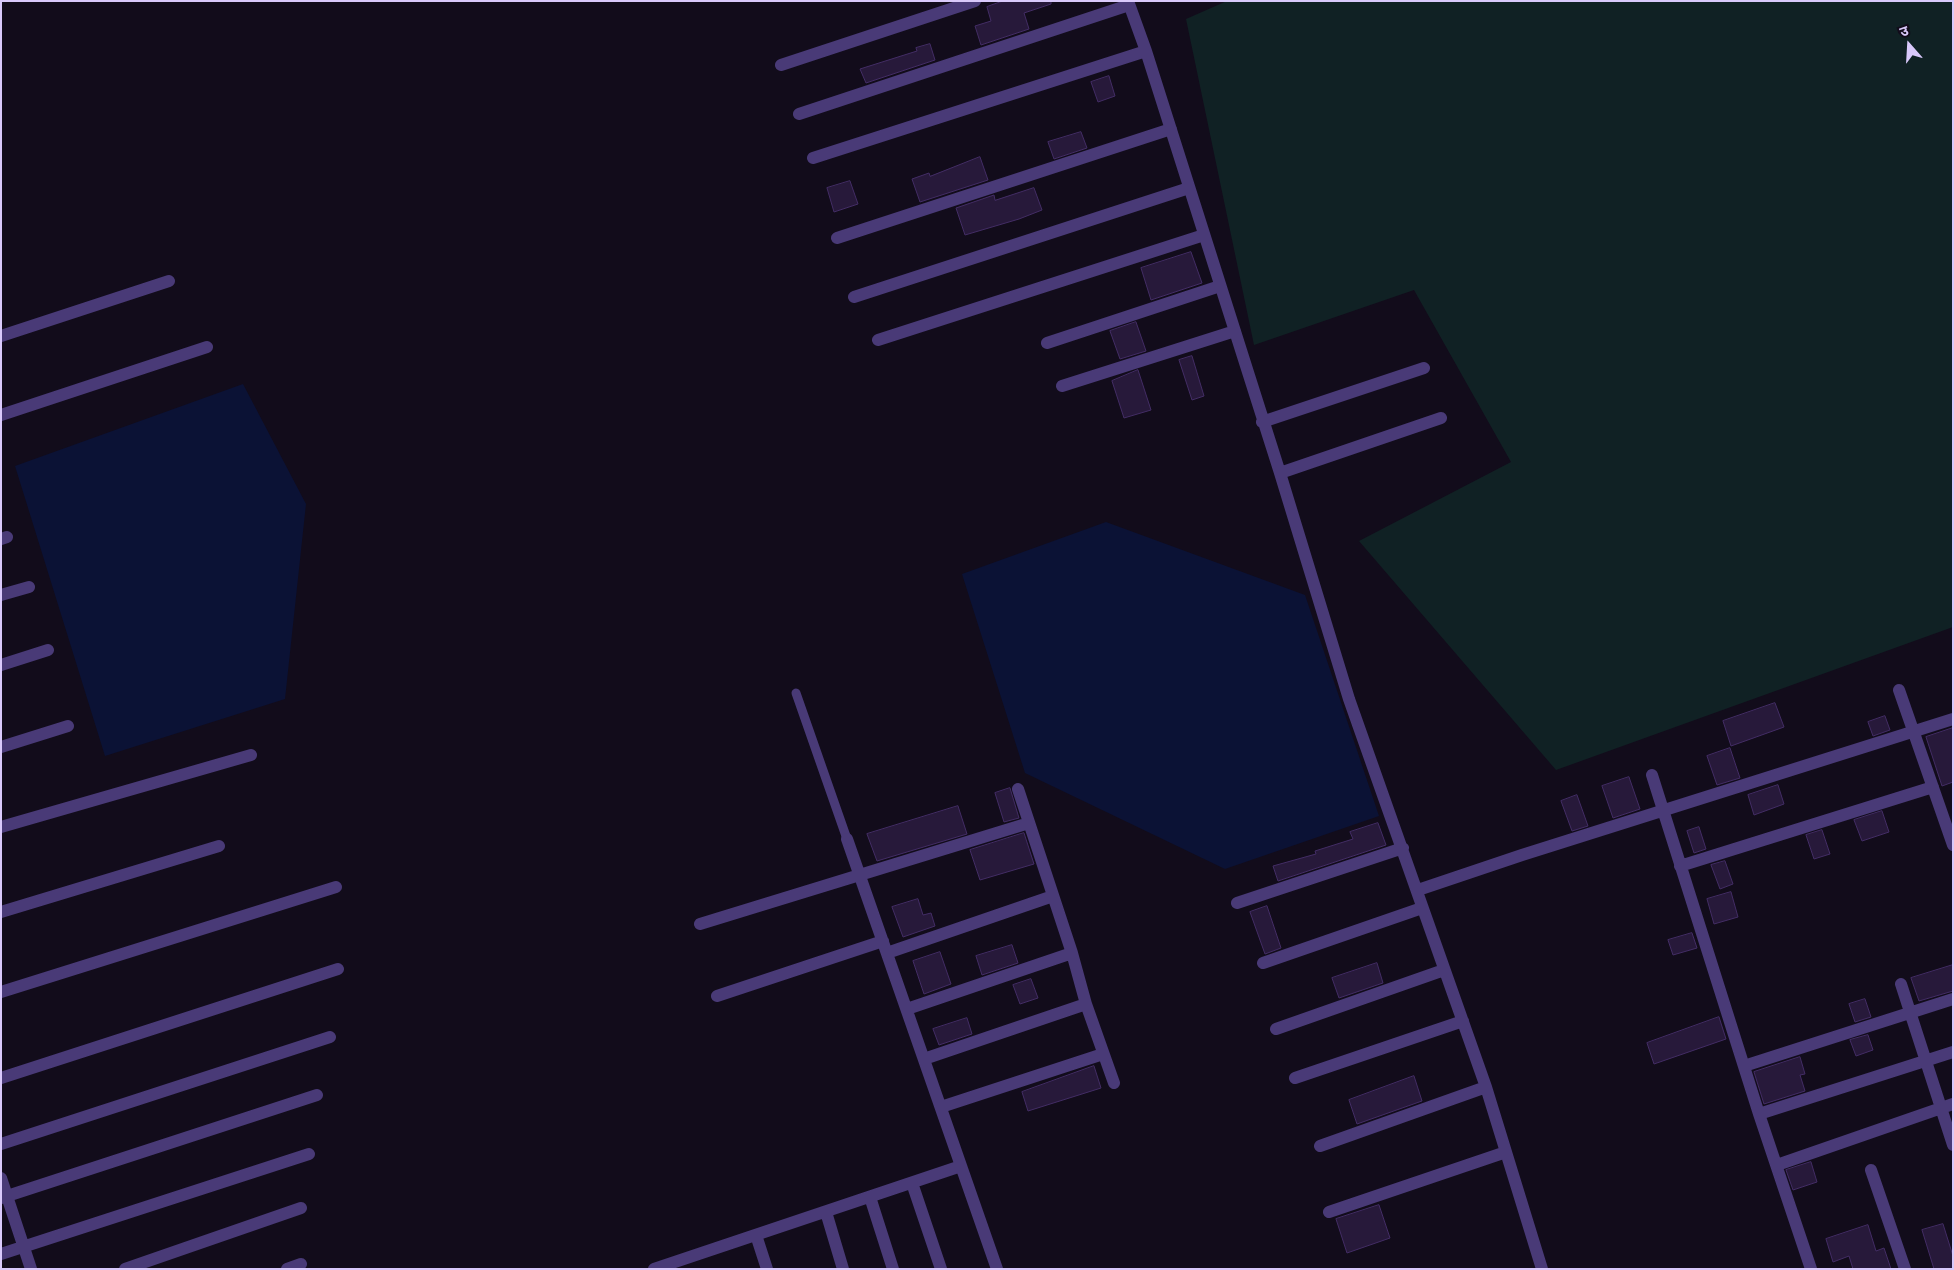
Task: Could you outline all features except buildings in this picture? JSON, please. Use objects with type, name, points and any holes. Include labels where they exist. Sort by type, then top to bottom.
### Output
[{"type":"street","points":[[781,65],[975,1]]},
{"type":"street","points":[[799,114],[1128,3],[1146,51],[1262,422],[1280,473],[1349,700],[1418,890],[1422,908],[1486,1087],[1542,1269]]},
{"type":"street","points":[[813,158],[1146,51]]},
{"type":"street","points":[[837,238],[1170,129]]},
{"type":"street","points":[[854,297],[1189,188]]},
{"type":"street","points":[[878,340],[1204,235]]},
{"type":"street","points":[[1,336],[169,281]]},
{"type":"street","points":[[1047,343],[1220,286]]},
{"type":"street","points":[[1062,386],[1234,331]]},
{"type":"street","points":[[1,415],[207,347]]},
{"type":"street","points":[[1262,422],[1424,368]]},
{"type":"street","points":[[1280,473],[1441,418]]},
{"type":"street","points":[[1,596],[28,587]]},
{"type":"street","points":[[1,665],[48,650]]},
{"type":"street","points":[[1899,690],[1933,787],[1947,809],[1953,845]]},
{"type":"street","points":[[1418,890],[1522,855],[1953,719]]},
{"type":"street","points":[[1,747],[68,726]]},
{"type":"street","points":[[1,827],[251,755]]},
{"type":"street","points":[[1652,775],[1662,812],[1759,1114],[1811,1269]]},
{"type":"street","points":[[1680,866],[1933,787]]},
{"type":"street","points":[[1018,789],[1072,953],[1086,1004],[1114,1084]]},
{"type":"street","points":[[700,924],[1029,823]]},
{"type":"street","points":[[847,839],[997,1269]]},
{"type":"street","points":[[1,912],[218,846]]},
{"type":"street","points":[[1236,903],[1403,848]]},
{"type":"street","points":[[1,992],[336,887]]},
{"type":"street","points":[[717,996],[1053,896]]},
{"type":"street","points":[[1264,963],[1422,908]]},
{"type":"street","points":[[907,1009],[1072,953]]},
{"type":"street","points":[[1,1078],[338,969]]},
{"type":"street","points":[[1276,1029],[1444,970]]},
{"type":"street","points":[[1901,984],[1926,1061],[1947,1106],[1953,1145]]},
{"type":"street","points":[[1744,1066],[1953,999]]},
{"type":"street","points":[[924,1059],[1086,1004]]},
{"type":"street","points":[[1295,1078],[1463,1021]]},
{"type":"street","points":[[1,1144],[330,1037]]},
{"type":"street","points":[[1759,1114],[1953,1052]]},
{"type":"street","points":[[941,1107],[1103,1054]]},
{"type":"street","points":[[1320,1146],[1486,1087]]},
{"type":"street","points":[[4,1197],[317,1095]]},
{"type":"street","points":[[1777,1165],[1947,1106]]},
{"type":"street","points":[[1329,1212],[1506,1152]]},
{"type":"street","points":[[1,1254],[309,1154]]},
{"type":"street","points":[[654,1269],[669,1266],[961,1166]]},
{"type":"street","points":[[1871,1170],[1905,1269]]},
{"type":"street","points":[[1,1178],[4,1197],[24,1246],[31,1269]]},
{"type":"street","points":[[912,1183],[940,1269]]},
{"type":"street","points":[[870,1197],[893,1269]]},
{"type":"street","points":[[125,1269],[302,1208]]},
{"type":"street","points":[[826,1212],[843,1269]]},
{"type":"street","points":[[756,1235],[767,1269]]},
{"type":"street","points":[[287,1269],[301,1264]]},
{"type":"lane","points":[[796,693],[847,839]]},
{"type":"shaded area","points":[[1227,1],[1953,1],[1953,627],[1556,770],[1359,541],[1511,462],[1414,290],[1254,345],[1186,19]]},
{"type":"water","points":[[243,384],[306,504],[285,699],[105,756],[15,466]]},
{"type":"water","points":[[1106,522],[1305,595],[1379,816],[1225,869],[1025,773],[962,574]]}]
